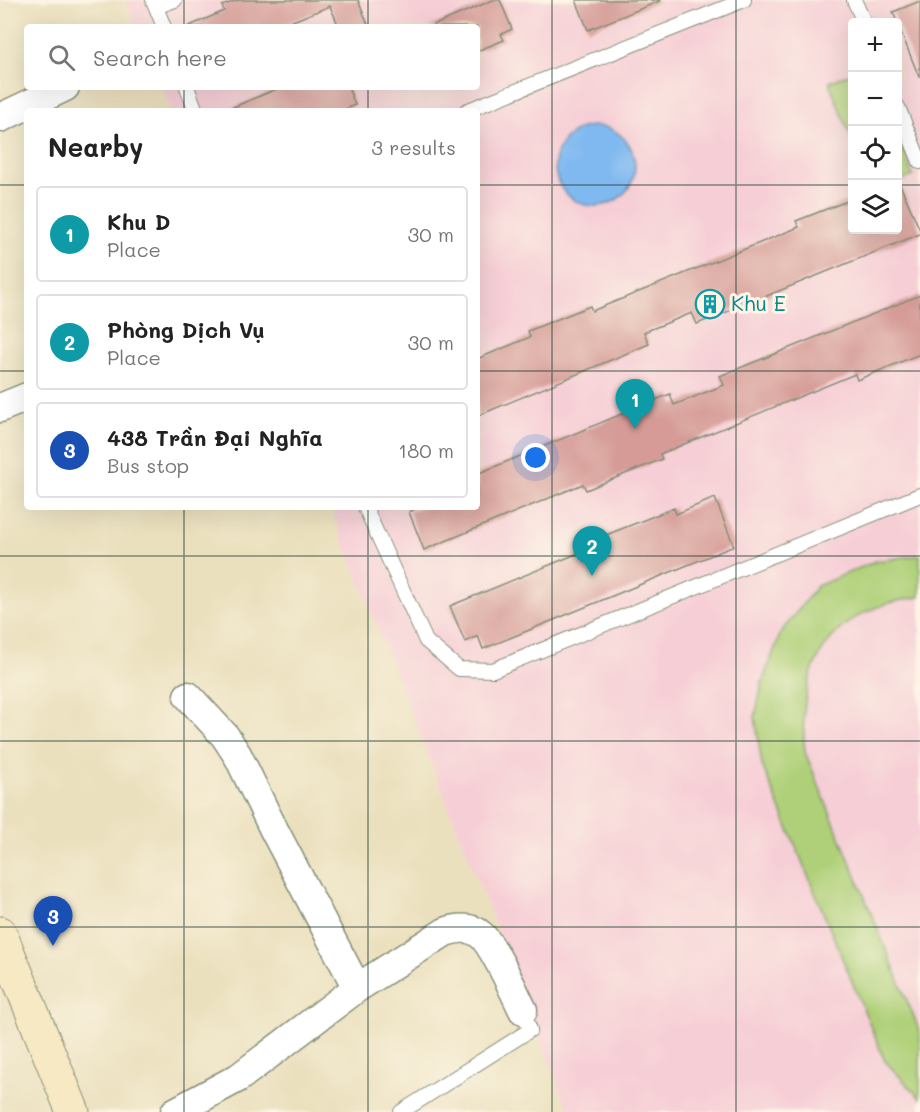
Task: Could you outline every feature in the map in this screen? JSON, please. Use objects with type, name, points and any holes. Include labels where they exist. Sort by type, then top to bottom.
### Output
[{"type":"main road","points":[[0,933],[74,1112]]},
{"type":"street","points":[[0,118],[59,90]]},
{"type":"street","points":[[0,408],[24,398]]},
{"type":"street","points":[[188,696],[218,728],[238,756],[357,988]]},
{"type":"street","points":[[175,1112],[238,1078],[357,988],[445,932],[469,929],[480,934],[489,944],[523,1010]]},
{"type":"lane","points":[[163,24],[155,4],[175,0]]},
{"type":"lane","points":[[474,108],[744,0]]},
{"type":"lane","points":[[855,0],[862,18]]},
{"type":"lane","points":[[188,90],[195,108]]},
{"type":"lane","points":[[902,119],[920,162]]},
{"type":"lane","points":[[366,510],[426,641],[459,669],[493,670],[920,495]]},
{"type":"lane","points":[[401,1112],[530,1030],[523,1010]]},
{"type":"shaded area","points":[[125,0],[920,0],[920,1112],[569,1112],[331,510],[480,510],[480,108],[170,108],[162,90],[480,90],[480,24],[135,24]]},
{"type":"green space","points":[[848,75],[848,130],[829,82]]},
{"type":"green space","points":[[902,147],[913,176],[902,180]]},
{"type":"green space","points":[[920,555],[920,597],[889,603],[862,614],[841,628],[825,646],[813,668],[806,693],[804,721],[805,752],[920,1032],[920,1098],[885,1061],[762,765],[755,717],[763,680],[781,632],[817,586],[876,561]]},
{"type":"water","points":[[587,126],[603,126],[624,137],[635,158],[635,174],[624,195],[603,206],[587,206],[573,200],[561,188],[555,174],[555,158],[561,144],[573,132]]},
{"type":"building","points":[[238,0],[358,0],[368,24],[338,24],[330,6],[285,24],[194,24],[224,11],[222,6]]},
{"type":"building","points":[[493,0],[500,0],[512,29],[501,34],[504,40],[480,50],[480,24],[436,24]]},
{"type":"building","points":[[576,0],[659,0],[660,1],[588,30]]},
{"type":"building","points":[[920,1],[920,77],[902,34],[902,18],[895,18],[893,12]]},
{"type":"building","points":[[274,90],[349,90],[355,105],[348,108],[231,108]]},
{"type":"building","points":[[902,189],[920,234],[697,324],[692,313],[644,332],[649,344],[480,415],[480,358],[530,337],[528,331],[590,306],[592,311],[799,227],[796,221],[848,201],[848,234],[902,234]]},
{"type":"building","points":[[920,295],[920,354],[857,380],[855,374],[660,454],[662,459],[586,490],[583,484],[424,550],[409,512],[413,510],[480,510],[480,473],[670,394],[674,405],[724,385],[720,376]]},
{"type":"building","points":[[715,498],[734,546],[483,649],[478,636],[465,642],[450,606],[608,541],[606,535],[674,508],[676,514]]},
{"type":"place","name":"Khu E","points":[[710,304]]},
{"type":"place","name":"Khu D","points":[[635,429]]},
{"type":"place","name":"Phòng Dịch Vụ","points":[[592,576]]},
{"type":"place","name":"438 Trần Đại Nghĩa","points":[[53,946]]}]
